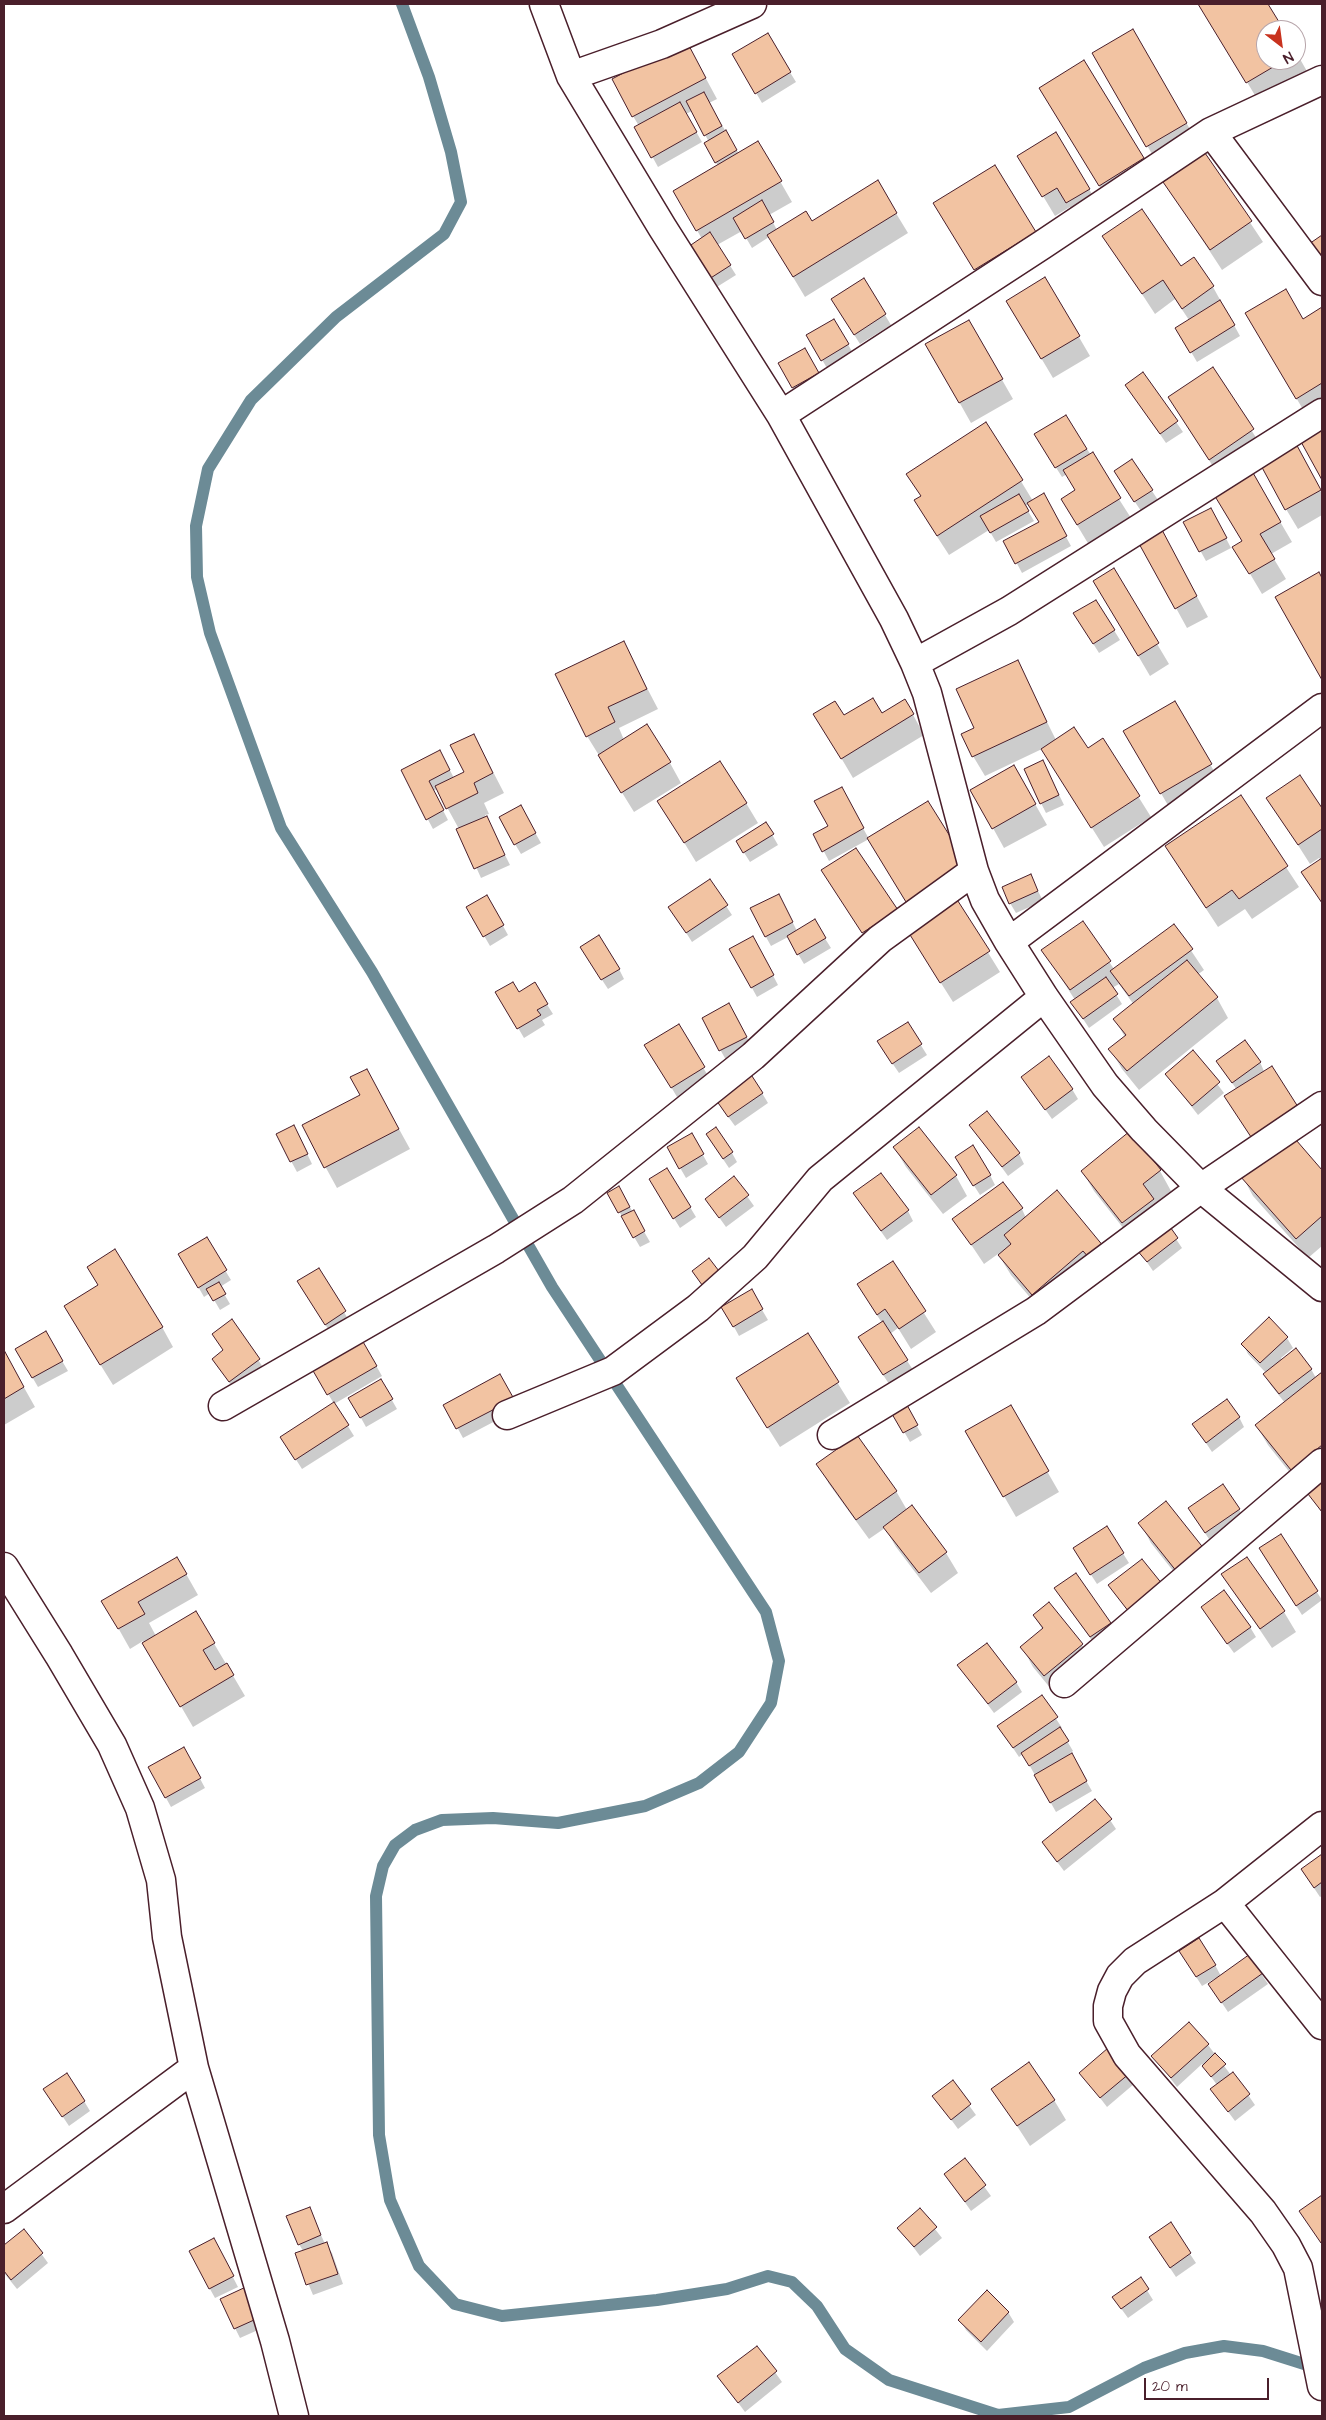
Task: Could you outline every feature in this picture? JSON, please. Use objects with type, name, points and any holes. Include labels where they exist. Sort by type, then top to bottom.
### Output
[{"type":"street","points":[[544,4],[570,76],[662,227],[781,415],[894,619],[927,693],[974,872],[985,900],[1009,942],[1044,997],[1105,1085],[1144,1130],[1201,1188],[1322,1287]]},
{"type":"street","points":[[570,76],[662,44],[752,4]]},
{"type":"street","points":[[781,415],[1211,132],[1322,80]]},
{"type":"street","points":[[1211,132],[1322,281]]},
{"type":"street","points":[[915,663],[1009,611],[1322,414]]},
{"type":"street","points":[[1009,942],[1322,708]]},
{"type":"street","points":[[223,1406],[496,1250],[610,1172],[753,1056],[880,939],[974,872]]},
{"type":"street","points":[[507,1415],[613,1371],[698,1308],[755,1257],[820,1179],[1044,997]]},
{"type":"street","points":[[832,1435],[1036,1312],[1201,1188],[1322,1106]]},
{"type":"street","points":[[1064,1682],[1322,1463]]},
{"type":"street","points":[[4,1567],[112,1745],[140,1808],[161,1880],[168,1937],[194,2068],[275,2341],[294,2416]]},
{"type":"street","points":[[1322,1826],[1225,1903],[1135,1961],[1120,1976],[1112,1991],[1108,2006],[1108,2021],[1127,2055],[1274,2226],[1298,2268],[1322,2386]]},
{"type":"street","points":[[1225,1903],[1322,2025]]},
{"type":"street","points":[[4,2209],[194,2068]]},
{"type":"building","points":[[1198,4],[1268,4],[1278,20],[1256,20],[1256,70],[1268,70],[1246,83]]},
{"type":"building","points":[[1133,29],[1187,123],[1146,147],[1092,53]]},
{"type":"building","points":[[768,33],[791,72],[755,94],[732,54]]},
{"type":"building","points":[[686,40],[706,78],[632,117],[612,79]]},
{"type":"building","points":[[1084,60],[1144,158],[1099,186],[1039,88]]},
{"type":"building","points":[[704,92],[722,126],[704,136],[686,101]]},
{"type":"building","points":[[680,102],[697,132],[651,158],[634,127]]},
{"type":"building","points":[[726,130],[737,150],[715,163],[704,143]]},
{"type":"building","points":[[1056,132],[1090,189],[1066,203],[1057,188],[1042,197],[1017,156]]},
{"type":"building","points":[[758,141],[782,181],[696,231],[673,191]]},
{"type":"building","points":[[1205,153],[1252,221],[1210,250],[1163,182]]},
{"type":"building","points":[[995,165],[1036,232],[974,270],[933,203]]},
{"type":"building","points":[[878,180],[897,213],[793,277],[767,235],[806,211],[812,221]]},
{"type":"building","points":[[762,200],[774,222],[745,239],[733,218]]},
{"type":"building","points":[[1142,209],[1181,266],[1194,257],[1214,286],[1182,309],[1163,280],[1142,294],[1102,236]]},
{"type":"building","points":[[710,232],[731,265],[706,281],[685,249]]},
{"type":"building","points":[[1322,235],[1322,264],[1309,244]]},
{"type":"building","points":[[1045,277],[1080,336],[1041,359],[1006,301]]},
{"type":"building","points":[[864,278],[886,314],[854,335],[831,299]]},
{"type":"building","points":[[1286,289],[1303,319],[1322,307],[1322,383],[1296,399],[1245,313]]},
{"type":"building","points":[[1220,300],[1235,325],[1190,353],[1175,328]]},
{"type":"building","points":[[834,319],[849,344],[821,361],[806,335]]},
{"type":"building","points":[[969,320],[1003,379],[959,403],[925,344]]},
{"type":"building","points":[[805,348],[819,373],[792,388],[778,363]]},
{"type":"building","points":[[1213,367],[1254,429],[1209,460],[1168,397]]},
{"type":"building","points":[[1143,372],[1178,421],[1160,434],[1125,385]]},
{"type":"building","points":[[1066,415],[1087,449],[1055,468],[1034,434]]},
{"type":"building","points":[[986,422],[1023,480],[937,536],[914,500],[921,496],[906,474]]},
{"type":"building","points":[[1322,427],[1322,480],[1300,440]]},
{"type":"building","points":[[1294,440],[1321,490],[1285,510],[1258,460]]},
{"type":"building","points":[[1093,452],[1121,498],[1077,525],[1061,499],[1075,490],[1063,470]]},
{"type":"building","points":[[1132,459],[1153,490],[1134,502],[1114,471]]},
{"type":"building","points":[[1252,471],[1281,522],[1260,534],[1275,559],[1249,574],[1232,547],[1242,541],[1213,493]]},
{"type":"building","points":[[1044,493],[1067,536],[1015,564],[1003,541],[1039,522],[1027,503]]},
{"type":"building","points":[[1019,494],[1029,511],[990,533],[980,516]]},
{"type":"building","points":[[1211,508],[1227,538],[1199,552],[1183,522]]},
{"type":"building","points":[[1161,528],[1197,596],[1175,609],[1137,540]]},
{"type":"building","points":[[1114,568],[1159,643],[1138,656],[1093,581]]},
{"type":"building","points":[[1319,572],[1322,578],[1322,680],[1275,597]]},
{"type":"building","points":[[1096,600],[1115,630],[1093,644],[1073,613]]},
{"type":"building","points":[[624,641],[647,689],[608,707],[615,722],[586,737],[555,674]]},
{"type":"building","points":[[1018,660],[1047,722],[972,757],[961,734],[974,728],[956,689]]},
{"type":"building","points":[[873,698],[882,713],[905,699],[914,714],[841,759],[813,714],[835,701],[844,715]]},
{"type":"building","points":[[1175,701],[1212,764],[1160,794],[1123,731]]},
{"type":"building","points":[[647,724],[671,762],[621,793],[598,755]]},
{"type":"building","points":[[1074,727],[1088,748],[1103,738],[1140,796],[1091,828],[1041,749]]},
{"type":"building","points":[[474,734],[493,773],[474,783],[478,793],[446,809],[435,786],[464,772],[450,745]]},
{"type":"building","points":[[440,750],[450,770],[429,781],[444,810],[426,820],[401,770]]},
{"type":"building","points":[[1043,760],[1059,795],[1040,804],[1024,769]]},
{"type":"building","points":[[720,761],[747,803],[684,843],[657,801]]},
{"type":"building","points":[[1014,765],[1036,804],[992,829],[970,790]]},
{"type":"building","points":[[1300,775],[1322,808],[1322,829],[1298,845],[1266,798]]},
{"type":"building","points":[[842,787],[864,828],[822,852],[813,834],[828,826],[814,801]]},
{"type":"building","points":[[1241,795],[1288,866],[1239,899],[1232,890],[1206,908],[1165,846]]},
{"type":"building","points":[[928,801],[968,865],[906,902],[867,838]]},
{"type":"building","points":[[521,805],[536,833],[514,845],[499,817]]},
{"type":"building","points":[[487,816],[505,855],[474,869],[456,829]]},
{"type":"building","points":[[766,822],[774,834],[743,853],[736,841]]},
{"type":"building","points":[[856,848],[898,910],[862,933],[821,870]]},
{"type":"building","points":[[1322,858],[1322,903],[1301,872]]},
{"type":"building","points":[[1031,874],[1038,891],[1009,904],[1002,887]]},
{"type":"building","points":[[710,879],[728,905],[686,933],[668,907]]},
{"type":"building","points":[[779,894],[793,922],[765,937],[750,908]]},
{"type":"building","points":[[487,895],[504,925],[483,937],[466,907]]},
{"type":"building","points":[[956,898],[990,951],[940,983],[907,930]]},
{"type":"building","points":[[815,919],[826,938],[797,955],[787,936]]},
{"type":"building","points":[[1083,921],[1111,961],[1070,990],[1041,950]]},
{"type":"building","points":[[1174,924],[1193,949],[1129,996],[1110,971]]},
{"type":"building","points":[[599,935],[620,969],[601,980],[580,947]]},
{"type":"building","points":[[753,936],[774,975],[751,988],[729,949]]},
{"type":"building","points":[[1187,960],[1218,997],[1127,1071],[1108,1049],[1126,1035],[1113,1019]]},
{"type":"building","points":[[1106,977],[1118,994],[1083,1019],[1070,1002]]},
{"type":"building","points":[[513,982],[519,992],[535,982],[548,1004],[537,1010],[541,1015],[517,1029],[495,992]]},
{"type":"building","points":[[729,1003],[747,1037],[719,1051],[702,1018]]},
{"type":"building","points":[[908,1022],[922,1044],[892,1064],[877,1041]]},
{"type":"building","points":[[679,1024],[705,1067],[671,1088],[644,1045]]},
{"type":"building","points":[[1245,1040],[1261,1062],[1232,1083],[1216,1061]]},
{"type":"building","points":[[1193,1050],[1220,1082],[1192,1106],[1165,1074]]},
{"type":"building","points":[[1049,1056],[1073,1089],[1045,1110],[1021,1077]]},
{"type":"building","points":[[1272,1066],[1300,1110],[1253,1140],[1224,1096]]},
{"type":"building","points":[[367,1069],[399,1129],[324,1168],[302,1125],[360,1095],[350,1077]]},
{"type":"building","points":[[750,1073],[763,1093],[728,1117],[714,1097]]},
{"type":"building","points":[[987,1111],[1020,1153],[1002,1167],[969,1125]]},
{"type":"building","points":[[294,1125],[308,1154],[290,1162],[276,1134]]},
{"type":"building","points":[[716,1127],[733,1152],[723,1159],[706,1134]]},
{"type":"building","points":[[919,1127],[957,1175],[931,1195],[893,1147]]},
{"type":"building","points":[[1130,1131],[1161,1170],[1143,1184],[1154,1199],[1122,1223],[1081,1171]]},
{"type":"building","points":[[692,1133],[704,1154],[679,1169],[667,1147]]},
{"type":"building","points":[[1290,1133],[1322,1170],[1322,1216],[1296,1239],[1240,1176]]},
{"type":"building","points":[[973,1145],[991,1175],[973,1186],[955,1157]]},
{"type":"building","points":[[667,1168],[691,1207],[673,1219],[649,1179]]},
{"type":"building","points":[[881,1173],[909,1210],[881,1231],[853,1193]]},
{"type":"building","points":[[734,1176],[749,1195],[719,1218],[705,1199]]},
{"type":"building","points":[[1003,1182],[1023,1208],[971,1245],[952,1219]]},
{"type":"building","points":[[619,1186],[630,1207],[618,1213],[607,1193]]},
{"type":"building","points":[[1057,1190],[1104,1247],[1090,1259],[1083,1251],[1032,1295],[998,1255],[1011,1244],[1004,1235]]},
{"type":"building","points":[[634,1210],[645,1231],[633,1238],[621,1216]]},
{"type":"building","points":[[1168,1224],[1178,1238],[1147,1262],[1136,1249]]},
{"type":"building","points":[[207,1237],[227,1270],[198,1288],[178,1254]]},
{"type":"building","points":[[115,1249],[163,1327],[100,1365],[64,1306],[98,1285],[87,1267]]},
{"type":"building","points":[[709,1258],[722,1275],[705,1289],[692,1271]]},
{"type":"building","points":[[893,1261],[926,1311],[899,1329],[885,1309],[877,1315],[857,1284]]},
{"type":"building","points":[[319,1268],[346,1311],[325,1325],[297,1281]]},
{"type":"building","points":[[219,1282],[226,1294],[213,1301],[206,1289]]},
{"type":"building","points":[[752,1289],[763,1309],[733,1327],[721,1307]]},
{"type":"building","points":[[1269,1317],[1288,1337],[1260,1363],[1241,1344]]},
{"type":"building","points":[[232,1319],[260,1359],[229,1382],[212,1359],[223,1350],[212,1334]]},
{"type":"building","points":[[883,1321],[908,1360],[883,1375],[858,1337]]},
{"type":"building","points":[[46,1331],[63,1361],[32,1378],[15,1349]]},
{"type":"building","points":[[808,1333],[839,1382],[767,1428],[736,1378]]},
{"type":"building","points":[[362,1340],[377,1366],[327,1395],[312,1369]]},
{"type":"building","points":[[1296,1348],[1312,1369],[1279,1394],[1263,1374]]},
{"type":"building","points":[[4,1350],[24,1387],[4,1399]]},
{"type":"building","points":[[1322,1372],[1322,1445],[1291,1470],[1255,1425]]},
{"type":"building","points":[[500,1374],[514,1399],[456,1429],[443,1405]]},
{"type":"building","points":[[381,1379],[393,1399],[360,1418],[348,1398]]},
{"type":"building","points":[[1227,1399],[1240,1417],[1206,1443],[1192,1424]]},
{"type":"building","points":[[334,1402],[349,1425],[295,1460],[280,1437]]},
{"type":"building","points":[[907,1405],[918,1425],[903,1433],[892,1414]]},
{"type":"building","points":[[1011,1405],[1049,1471],[1003,1497],[965,1431]]},
{"type":"building","points":[[857,1435],[897,1491],[856,1520],[816,1464]]},
{"type":"building","points":[[1322,1482],[1322,1512],[1308,1494]]},
{"type":"building","points":[[1223,1484],[1240,1509],[1205,1533],[1188,1508]]},
{"type":"building","points":[[1166,1501],[1205,1550],[1177,1572],[1138,1523]]},
{"type":"building","points":[[912,1505],[947,1552],[919,1573],[883,1527]]},
{"type":"building","points":[[1107,1526],[1124,1553],[1090,1575],[1073,1548]]},
{"type":"building","points":[[1281,1534],[1318,1591],[1296,1606],[1259,1548]]},
{"type":"building","points":[[177,1557],[187,1574],[138,1602],[145,1614],[118,1629],[101,1601]]},
{"type":"building","points":[[1247,1557],[1285,1611],[1260,1629],[1221,1574]]},
{"type":"building","points":[[1142,1559],[1163,1585],[1129,1612],[1108,1585]]},
{"type":"building","points":[[1076,1573],[1111,1623],[1090,1637],[1054,1588]]},
{"type":"building","points":[[1224,1590],[1251,1627],[1227,1644],[1201,1607]]},
{"type":"building","points":[[1049,1602],[1083,1644],[1044,1676],[1020,1647],[1043,1628],[1033,1615]]},
{"type":"building","points":[[196,1611],[215,1643],[203,1650],[215,1670],[227,1663],[234,1675],[180,1707],[142,1643]]},
{"type":"building","points":[[987,1643],[1017,1682],[988,1704],[957,1665]]},
{"type":"building","points":[[1042,1695],[1058,1717],[1013,1748],[997,1726]]},
{"type":"building","points":[[1060,1727],[1069,1741],[1029,1766],[1021,1753]]},
{"type":"building","points":[[184,1747],[201,1778],[165,1798],[148,1767]]},
{"type":"building","points":[[1072,1753],[1087,1781],[1050,1803],[1034,1775]]},
{"type":"building","points":[[1095,1799],[1112,1819],[1057,1862],[1042,1842]]},
{"type":"building","points":[[1322,1854],[1322,1882],[1314,1888],[1301,1869]]},
{"type":"building","points":[[1199,1938],[1216,1965],[1196,1977],[1179,1951]]},
{"type":"building","points":[[1250,1954],[1263,1973],[1221,2003],[1208,1984]]},
{"type":"building","points":[[1189,2022],[1209,2044],[1171,2078],[1151,2056]]},
{"type":"building","points":[[1108,2048],[1130,2073],[1100,2098],[1079,2073]]},
{"type":"building","points":[[1215,2053],[1226,2064],[1211,2077],[1202,2066]]},
{"type":"building","points":[[1029,2062],[1055,2100],[1017,2126],[991,2089]]},
{"type":"building","points":[[1233,2072],[1250,2094],[1228,2112],[1210,2089]]},
{"type":"building","points":[[67,2073],[85,2101],[62,2117],[43,2089]]},
{"type":"building","points":[[953,2080],[971,2104],[951,2120],[932,2096]]},
{"type":"building","points":[[965,2158],[986,2185],[965,2202],[944,2174]]},
{"type":"building","points":[[1322,2195],[1322,2242],[1321,2243],[1299,2211]]},
{"type":"building","points":[[310,2207],[321,2235],[298,2245],[286,2216]]},
{"type":"building","points":[[920,2208],[937,2227],[914,2247],[897,2228]]},
{"type":"building","points":[[1171,2222],[1191,2253],[1170,2268],[1149,2237]]},
{"type":"building","points":[[24,2229],[43,2253],[11,2280],[4,2271],[4,2245]]},
{"type":"building","points":[[214,2238],[234,2276],[209,2289],[189,2251]]},
{"type":"building","points":[[327,2242],[338,2274],[306,2285],[295,2253]]},
{"type":"building","points":[[1141,2277],[1149,2289],[1121,2309],[1112,2297]]},
{"type":"building","points":[[248,2286],[263,2316],[234,2329],[220,2299]]},
{"type":"building","points":[[987,2290],[1009,2312],[981,2342],[958,2320]]},
{"type":"building","points":[[757,2346],[777,2371],[738,2403],[717,2376]]},
{"type":"waterway","points":[[402,4],[429,77],[451,152],[461,202],[444,234],[336,317],[251,400],[208,469],[196,526],[197,577],[210,633],[281,828],[372,972],[552,1287],[766,1612],[779,1661],[771,1703],[739,1752],[699,1783],[645,1806],[558,1823],[493,1818],[442,1820],[415,1830],[395,1845],[383,1866],[376,1896],[379,2135],[390,2200],[419,2266],[455,2304],[502,2316],[657,2300],[727,2289],[768,2276],[792,2282],[817,2306],[845,2349],[889,2380],[998,2415],[1069,2407],[1144,2368],[1185,2353],[1224,2346],[1263,2351],[1320,2369]]}]
